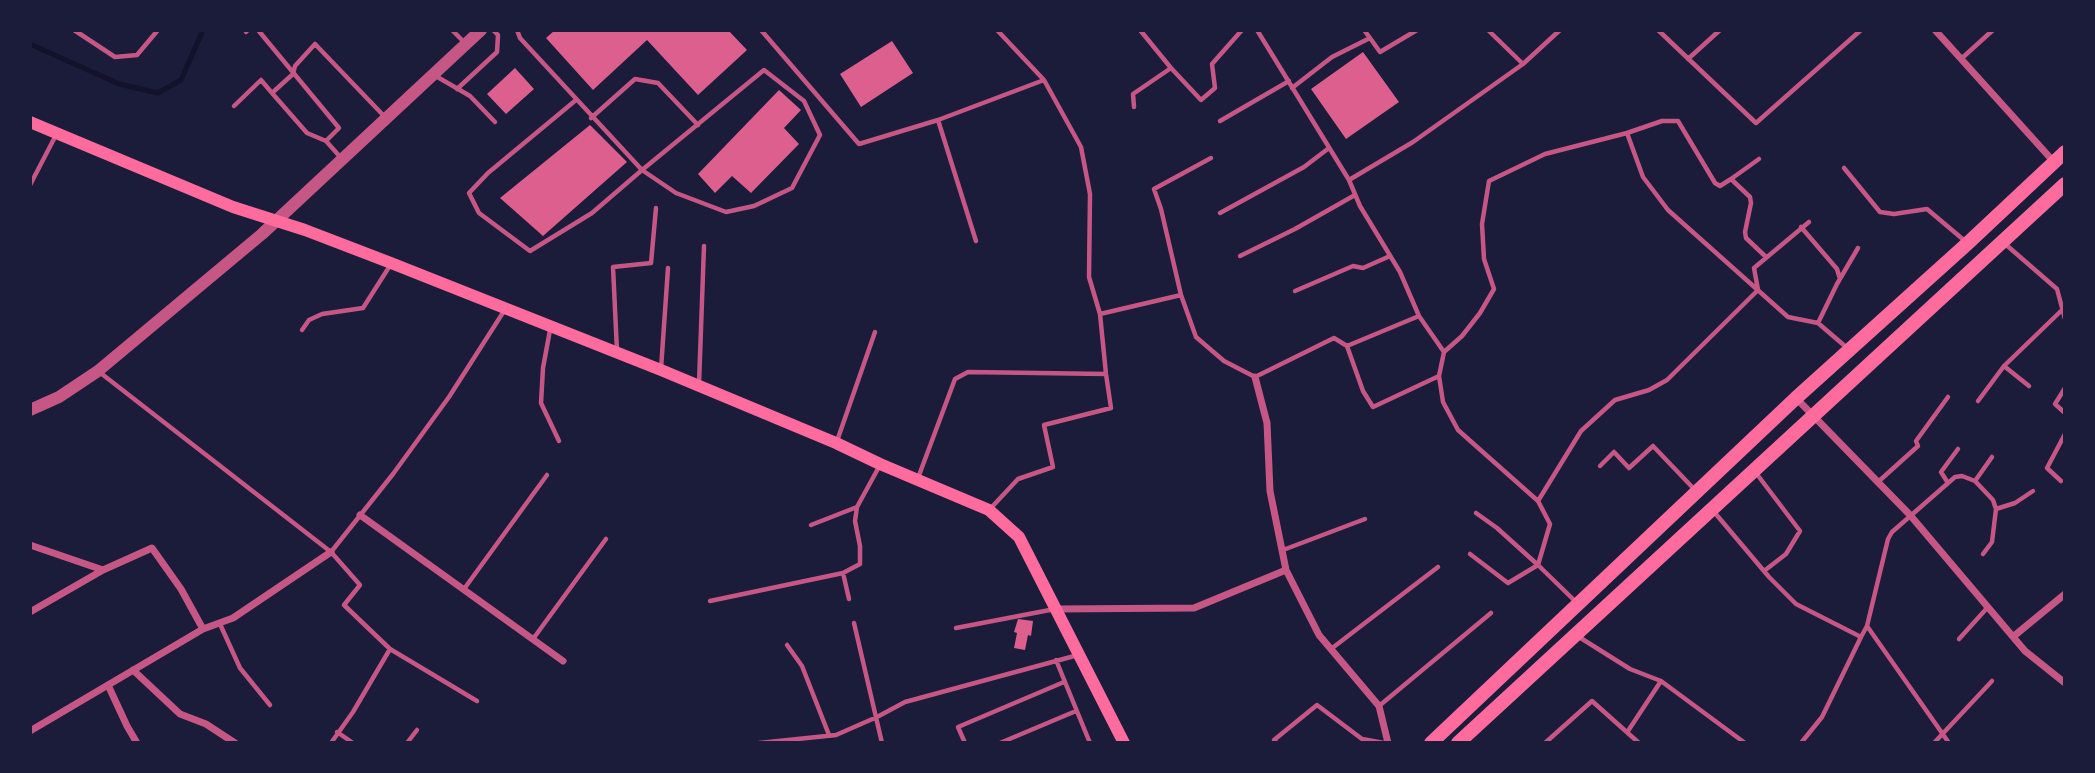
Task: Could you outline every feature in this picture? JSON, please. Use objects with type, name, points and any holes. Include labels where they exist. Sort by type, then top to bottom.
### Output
[{"type":"main road","points":[[30,122],[233,207],[391,263],[699,385],[989,510],[1019,537],[1124,743]]},
{"type":"main road","points":[[1431,743],[1796,398],[2060,157]]},
{"type":"main road","points":[[1458,743],[2065,184]]},
{"type":"street","points":[[30,410],[59,397],[98,371],[276,221],[481,30]]},
{"type":"street","points":[[1935,30],[2060,157]]},
{"type":"street","points":[[1255,377],[1267,423],[1269,491],[1286,569],[1319,635],[1379,706],[1386,743]]},
{"type":"street","points":[[1796,398],[1910,515],[2025,651],[2065,683]]},
{"type":"street","points":[[360,515],[563,661]]},
{"type":"street","points":[[30,545],[103,570]]},
{"type":"street","points":[[30,612],[103,570],[152,548],[181,589],[203,629]]},
{"type":"street","points":[[30,731],[203,629],[233,618],[331,552]]},
{"type":"street","points":[[1056,609],[1194,608],[1286,569]]},
{"type":"street","points":[[2014,636],[2065,594]]},
{"type":"street","points":[[133,670],[170,707],[206,724],[235,743]]},
{"type":"street","points":[[108,685],[137,743]]},
{"type":"lane","points":[[74,30],[116,57],[137,55],[158,30]]},
{"type":"lane","points":[[258,30],[339,128],[326,141]]},
{"type":"lane","points":[[452,30],[466,44]]},
{"type":"lane","points":[[457,89],[497,51],[498,35],[493,30]]},
{"type":"lane","points":[[517,30],[520,38],[642,170],[676,192],[726,212],[754,206],[792,188],[820,135],[804,101],[764,70],[642,170],[593,213],[530,251],[479,213],[470,193],[488,173],[576,100]]},
{"type":"lane","points":[[761,30],[859,144],[938,120],[1044,80]]},
{"type":"lane","points":[[989,510],[1018,479],[1053,467],[1044,425],[1111,408],[1100,314],[1089,277],[1090,194],[1081,147],[1044,80],[997,30]]},
{"type":"lane","points":[[1140,30],[1201,100],[1215,88],[1212,64],[1242,30]]},
{"type":"lane","points":[[1257,30],[1349,180],[1419,316],[1444,352]]},
{"type":"lane","points":[[1364,30],[1380,52],[1417,30]]},
{"type":"lane","points":[[1488,30],[1523,65]]},
{"type":"lane","points":[[1349,180],[1413,142],[1523,65],[1560,30]]},
{"type":"lane","points":[[1658,30],[1756,123],[1861,30]]},
{"type":"lane","points":[[1688,59],[1720,30]]},
{"type":"lane","points":[[1961,59],[1993,30]]},
{"type":"lane","points":[[1292,88],[1332,57],[1370,38]]},
{"type":"lane","points":[[272,93],[293,74],[295,66],[315,44],[387,118]]},
{"type":"lane","points":[[1134,107],[1133,94],[1171,68]]},
{"type":"lane","points":[[433,75],[470,96],[495,122]]},
{"type":"lane","points":[[591,117],[635,79],[658,83],[698,125]]},
{"type":"lane","points":[[234,106],[261,80],[307,133],[326,141],[343,160]]},
{"type":"lane","points":[[1220,121],[1289,81]]},
{"type":"lane","points":[[938,120],[976,242]]},
{"type":"lane","points":[[1470,554],[1508,583],[1538,565],[1550,524],[1538,501],[1458,430],[1443,402],[1439,376],[1444,352],[1462,336],[1494,289],[1484,259],[1482,224],[1489,181],[1545,154],[1662,121],[1678,121],[1715,183],[1720,186],[1759,159]]},
{"type":"lane","points":[[1627,133],[1643,177],[1668,210],[1788,317],[1818,323],[1850,350]]},
{"type":"lane","points":[[30,185],[56,134]]},
{"type":"lane","points":[[1220,213],[1304,167],[1329,148]]},
{"type":"lane","points":[[1211,158],[1154,190],[1181,295],[1196,337],[1224,360],[1255,377],[1334,338],[1347,346],[1363,391],[1373,407],[1439,376]]},
{"type":"lane","points":[[1844,168],[1880,212],[1894,214],[1927,209],[1968,243]]},
{"type":"lane","points":[[1731,179],[1750,197],[1746,238],[1766,257]]},
{"type":"lane","points":[[1240,256],[1355,195]]},
{"type":"lane","points":[[617,352],[612,267],[651,263],[656,208]]},
{"type":"lane","points":[[1758,290],[1754,268],[1809,222]]},
{"type":"lane","points":[[1801,228],[1837,269],[1840,279]]},
{"type":"lane","points":[[2003,242],[2057,289],[2065,319]]},
{"type":"lane","points":[[699,385],[704,246]]},
{"type":"lane","points":[[1818,323],[1858,248]]},
{"type":"lane","points":[[1295,291],[1353,266],[1363,268],[1390,256]]},
{"type":"lane","points":[[302,330],[309,320],[322,314],[363,308],[391,263]]},
{"type":"lane","points":[[661,370],[668,268]]},
{"type":"lane","points":[[1538,501],[1581,431],[1615,400],[1649,390],[1667,380],[1758,290]]},
{"type":"lane","points":[[1100,314],[1181,295]]},
{"type":"lane","points":[[331,552],[449,397],[507,308]]},
{"type":"lane","points":[[1978,401],[2004,366],[2062,310]]},
{"type":"lane","points":[[1347,346],[1419,316]]},
{"type":"lane","points":[[551,326],[543,368],[541,403],[559,441]]},
{"type":"lane","points":[[836,443],[875,332]]},
{"type":"lane","points":[[2004,366],[2029,386]]},
{"type":"lane","points":[[98,371],[331,552],[360,585],[344,605],[390,649],[477,701]]},
{"type":"lane","points":[[918,478],[955,379],[968,372],[1105,374]]},
{"type":"lane","points":[[2065,388],[2055,404],[2065,413]]},
{"type":"lane","points":[[1878,482],[1918,446],[1916,441],[1948,397]]},
{"type":"lane","points":[[2061,481],[2046,468],[2065,434]]},
{"type":"lane","points":[[1600,466],[1614,452],[1629,468],[1653,446],[1696,492]]},
{"type":"lane","points":[[1948,483],[1941,472],[1958,449]]},
{"type":"lane","points":[[1975,481],[1992,457]]},
{"type":"lane","points":[[710,601],[843,573],[860,564],[860,545],[855,521],[858,507],[880,464]]},
{"type":"lane","points":[[1754,471],[1800,531],[1786,554],[1763,571]]},
{"type":"lane","points":[[464,589],[547,475]]},
{"type":"lane","points":[[1801,743],[1822,717],[1867,626],[1892,531],[1955,477],[1962,476],[1975,481],[1993,500],[1996,509],[1992,542],[1983,554]]},
{"type":"lane","points":[[1996,509],[2015,503],[2034,491]]},
{"type":"lane","points":[[811,525],[858,507]]},
{"type":"lane","points":[[1712,509],[1763,571],[1796,604],[1861,637]]},
{"type":"lane","points":[[1476,513],[1497,528],[1578,604]]},
{"type":"lane","points":[[1283,550],[1365,519]]},
{"type":"lane","points":[[533,640],[606,539]]},
{"type":"lane","points":[[1331,649],[1438,567]]},
{"type":"lane","points":[[843,573],[849,599]]},
{"type":"lane","points":[[1959,639],[1989,607]]},
{"type":"lane","points":[[956,628],[1056,609]]},
{"type":"lane","points":[[1379,706],[1491,613]]},
{"type":"lane","points":[[854,623],[883,743]]},
{"type":"lane","points":[[220,624],[240,668],[270,705]]},
{"type":"lane","points":[[1867,626],[1950,743]]},
{"type":"lane","points":[[1575,635],[1630,669],[1661,681],[1745,743]]},
{"type":"lane","points":[[787,645],[802,666],[829,735]]},
{"type":"lane","points":[[331,743],[353,712],[390,649]]},
{"type":"lane","points":[[759,743],[829,735],[877,717],[905,702],[1079,654]]},
{"type":"lane","points":[[1056,660],[1089,742],[1080,743]]},
{"type":"lane","points":[[1628,731],[1661,681]]},
{"type":"lane","points":[[1934,743],[1992,681]]},
{"type":"lane","points":[[965,743],[957,726],[1064,682]]},
{"type":"lane","points":[[1545,743],[1591,701],[1628,731],[1636,742]]},
{"type":"lane","points":[[1276,742],[1317,705],[1362,739],[1386,743]]},
{"type":"lane","points":[[1000,743],[1076,711]]},
{"type":"lane","points":[[407,743],[417,730]]},
{"type":"lane","points":[[337,732],[353,743]]},
{"type":"building","points":[[555,30],[728,30],[747,50],[698,95],[647,40],[593,90],[546,38]]},
{"type":"building","points":[[892,41],[913,73],[861,107],[840,74]]},
{"type":"building","points":[[1363,52],[1399,102],[1346,139],[1311,89]]},
{"type":"building","points":[[515,68],[534,89],[506,114],[487,94]]},
{"type":"building","points":[[779,90],[801,110],[784,128],[799,144],[751,193],[732,176],[715,193],[698,174]]},
{"type":"building","points":[[590,125],[627,162],[543,236],[500,198]]},
{"type":"building","points":[[1018,619],[1033,621],[1025,650],[1014,648],[1017,633],[1014,632]]},
{"type":"waterway","points":[[30,44],[119,84],[158,93],[181,80],[203,30]]}]
